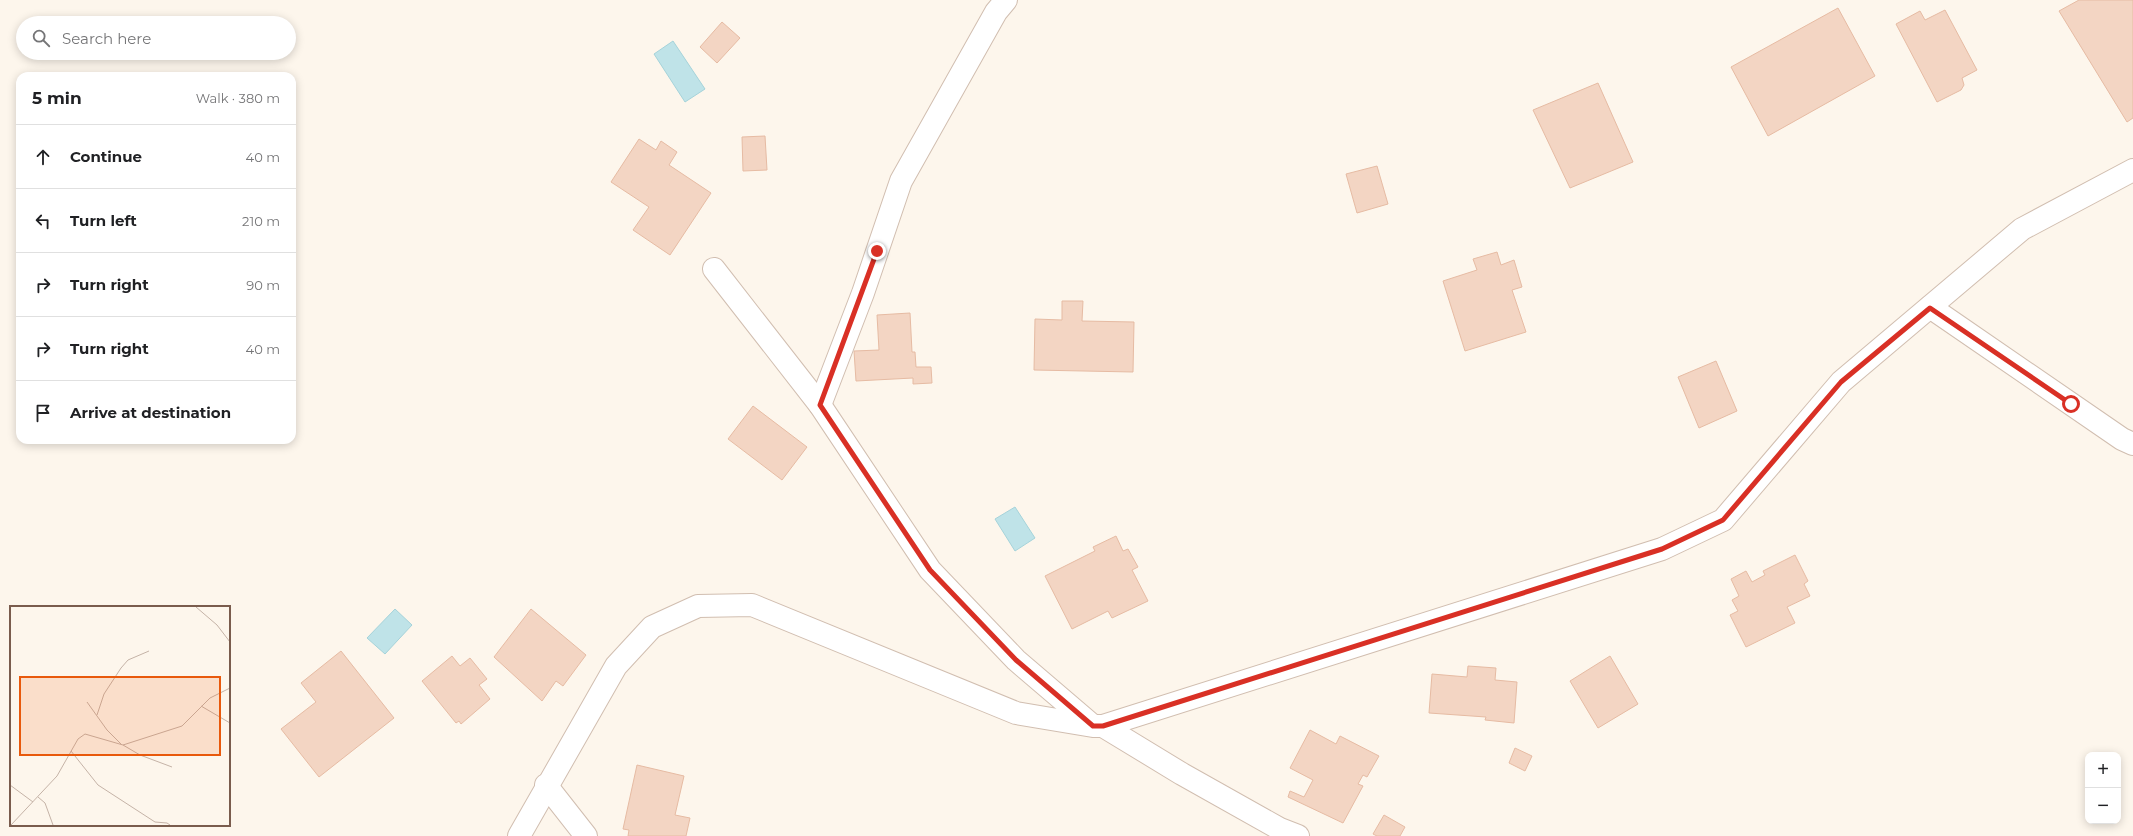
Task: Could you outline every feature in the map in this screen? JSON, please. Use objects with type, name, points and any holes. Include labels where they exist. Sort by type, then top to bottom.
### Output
[{"type":"street","points":[[820,405],[863,293],[901,181],[996,12],[1006,0]]},
{"type":"street","points":[[519,836],[546,785],[616,666],[652,627],[698,606],[752,605],[1016,713],[1098,726],[1662,549],[1723,520],[1841,382],[2022,229],[2133,170]]},
{"type":"street","points":[[714,269],[820,405],[930,570],[1016,660],[1098,726],[1280,829],[1298,836]]},
{"type":"street","points":[[1930,308],[2122,439],[2133,444]]},
{"type":"street","points":[[546,785],[586,836]]},
{"type":"water","points":[[673,41],[705,89],[685,102],[654,54]]},
{"type":"water","points":[[1015,507],[1035,538],[1015,551],[995,519]]},
{"type":"water","points":[[395,609],[412,625],[385,654],[367,638]]},
{"type":"building","points":[[2079,0],[2133,0],[2133,118],[2127,122],[2059,11]]},
{"type":"building","points":[[1838,8],[1875,76],[1768,136],[1731,67]]},
{"type":"building","points":[[1945,10],[1977,70],[1962,78],[1964,85],[1961,90],[1937,102],[1896,24],[1920,11],[1925,20]]},
{"type":"building","points":[[722,22],[740,38],[717,63],[700,47]]},
{"type":"building","points":[[1598,83],[1633,162],[1570,188],[1533,110]]},
{"type":"building","points":[[765,136],[767,170],[743,171],[742,137]]},
{"type":"building","points":[[639,139],[656,150],[661,141],[677,152],[669,165],[711,193],[670,255],[633,230],[649,207],[611,182]]},
{"type":"building","points":[[1377,166],[1388,204],[1357,213],[1346,174]]},
{"type":"building","points":[[1497,252],[1501,265],[1514,260],[1522,287],[1512,290],[1526,332],[1465,351],[1443,281],[1477,270],[1473,259]]},
{"type":"building","points":[[1062,301],[1083,301],[1082,321],[1134,322],[1133,372],[1034,370],[1035,319],[1062,320]]},
{"type":"building","points":[[910,313],[912,352],[915,352],[916,367],[931,367],[932,383],[913,384],[913,378],[856,381],[854,351],[879,350],[877,315]]},
{"type":"building","points":[[1716,361],[1737,411],[1699,428],[1678,377]]},
{"type":"building","points":[[753,406],[807,447],[782,480],[728,439]]},
{"type":"building","points":[[1116,536],[1123,551],[1128,549],[1138,567],[1132,570],[1148,601],[1112,618],[1108,611],[1072,629],[1045,576],[1095,551],[1093,547]]},
{"type":"building","points":[[1795,555],[1808,581],[1804,584],[1810,596],[1787,607],[1795,623],[1746,647],[1730,615],[1738,611],[1732,600],[1739,596],[1731,579],[1746,571],[1752,582],[1765,575],[1763,571]]},
{"type":"building","points":[[531,609],[586,655],[563,686],[556,681],[542,701],[494,657]]},
{"type":"building","points":[[341,651],[394,718],[319,777],[281,729],[316,702],[301,683]]},
{"type":"building","points":[[452,656],[460,666],[470,658],[487,679],[479,685],[490,699],[461,724],[459,721],[456,723],[422,681]]},
{"type":"building","points":[[1610,656],[1638,704],[1598,728],[1570,681]]},
{"type":"building","points":[[1468,666],[1496,668],[1495,680],[1517,682],[1514,723],[1485,720],[1486,717],[1429,713],[1432,674],[1467,677]]},
{"type":"building","points":[[1310,730],[1336,744],[1340,736],[1379,756],[1367,777],[1363,775],[1358,784],[1363,786],[1343,823],[1288,797],[1290,791],[1304,797],[1313,780],[1290,768]]},
{"type":"building","points":[[1515,748],[1532,756],[1525,771],[1509,763]]},
{"type":"building","points":[[637,765],[684,776],[675,815],[690,818],[686,836],[628,836],[629,830],[623,829]]},
{"type":"building","points":[[1384,815],[1405,827],[1400,836],[1377,836],[1373,834]]},
{"type":"route","points":[[877,251],[863,293],[820,405],[930,570],[1016,660],[1093,726],[1103,726],[1662,549],[1723,520],[1841,382],[1930,308],[2071,404]]}]
